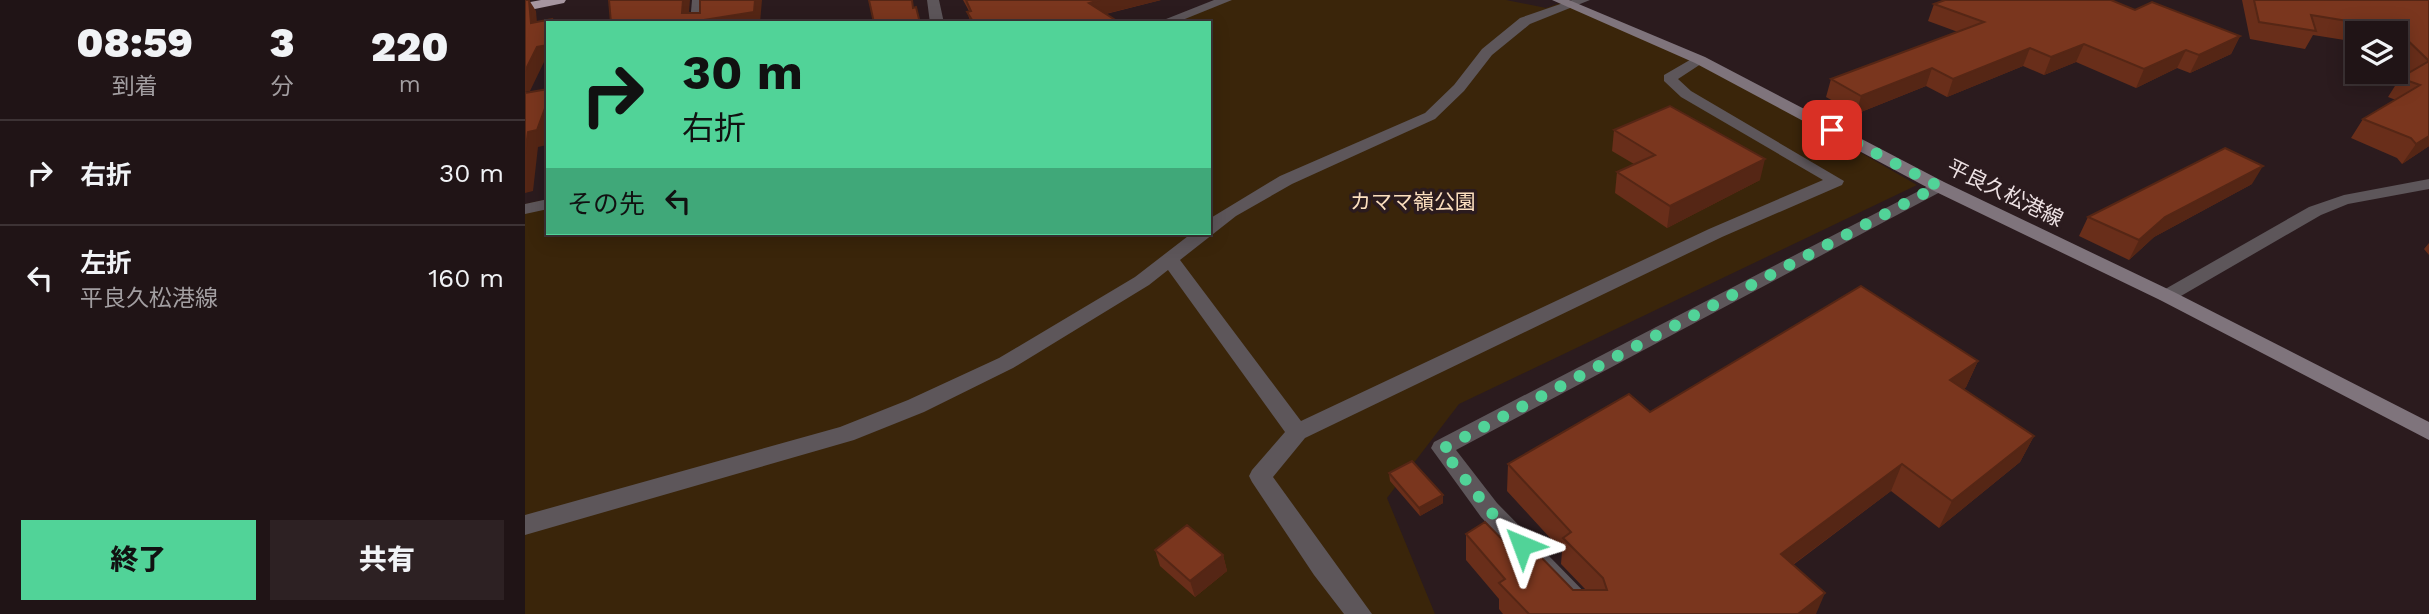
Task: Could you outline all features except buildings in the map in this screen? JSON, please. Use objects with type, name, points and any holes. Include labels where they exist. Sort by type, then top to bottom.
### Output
[{"type":"highway","points":[[525,7],[561,0]]},
{"type":"main road","name":"平良久松港線","points":[[1571,2],[1700,60],[1938,186],[2167,296],[2429,432]]},
{"type":"street","points":[[697,21],[698,0]]},
{"type":"street","points":[[933,0],[937,21]]},
{"type":"street","points":[[1168,21],[1226,0]]},
{"type":"street","points":[[1538,0],[1571,2]]},
{"type":"street","points":[[1211,226],[1230,212],[1286,180],[1430,116],[1459,88],[1487,52],[1525,21],[1571,2]]},
{"type":"street","points":[[1359,614],[1260,476],[1297,432],[1519,328],[1642,265],[1759,211],[1836,181],[1686,94],[1669,78],[1700,60]]},
{"type":"street","points":[[2167,296],[2315,211],[2344,200],[2429,184]]},
{"type":"street","points":[[1589,614],[1489,510],[1442,449],[1938,186]]},
{"type":"street","points":[[525,209],[546,204]]},
{"type":"street","points":[[525,525],[846,433],[916,406],[1006,363],[1142,281],[1200,235]]},
{"type":"street","points":[[1169,259],[1297,432]]},
{"type":"green space","name":"カママ嶺公園","points":[[1229,0],[1506,0],[1546,8],[1563,2],[1700,60],[1917,185],[1459,404],[1387,498],[1435,614],[525,614],[525,204],[546,199],[546,235],[1211,235],[1211,21],[1167,21]]},
{"type":"route","points":[[1522,545],[1489,510],[1442,449],[1938,186],[1832,130]]}]
